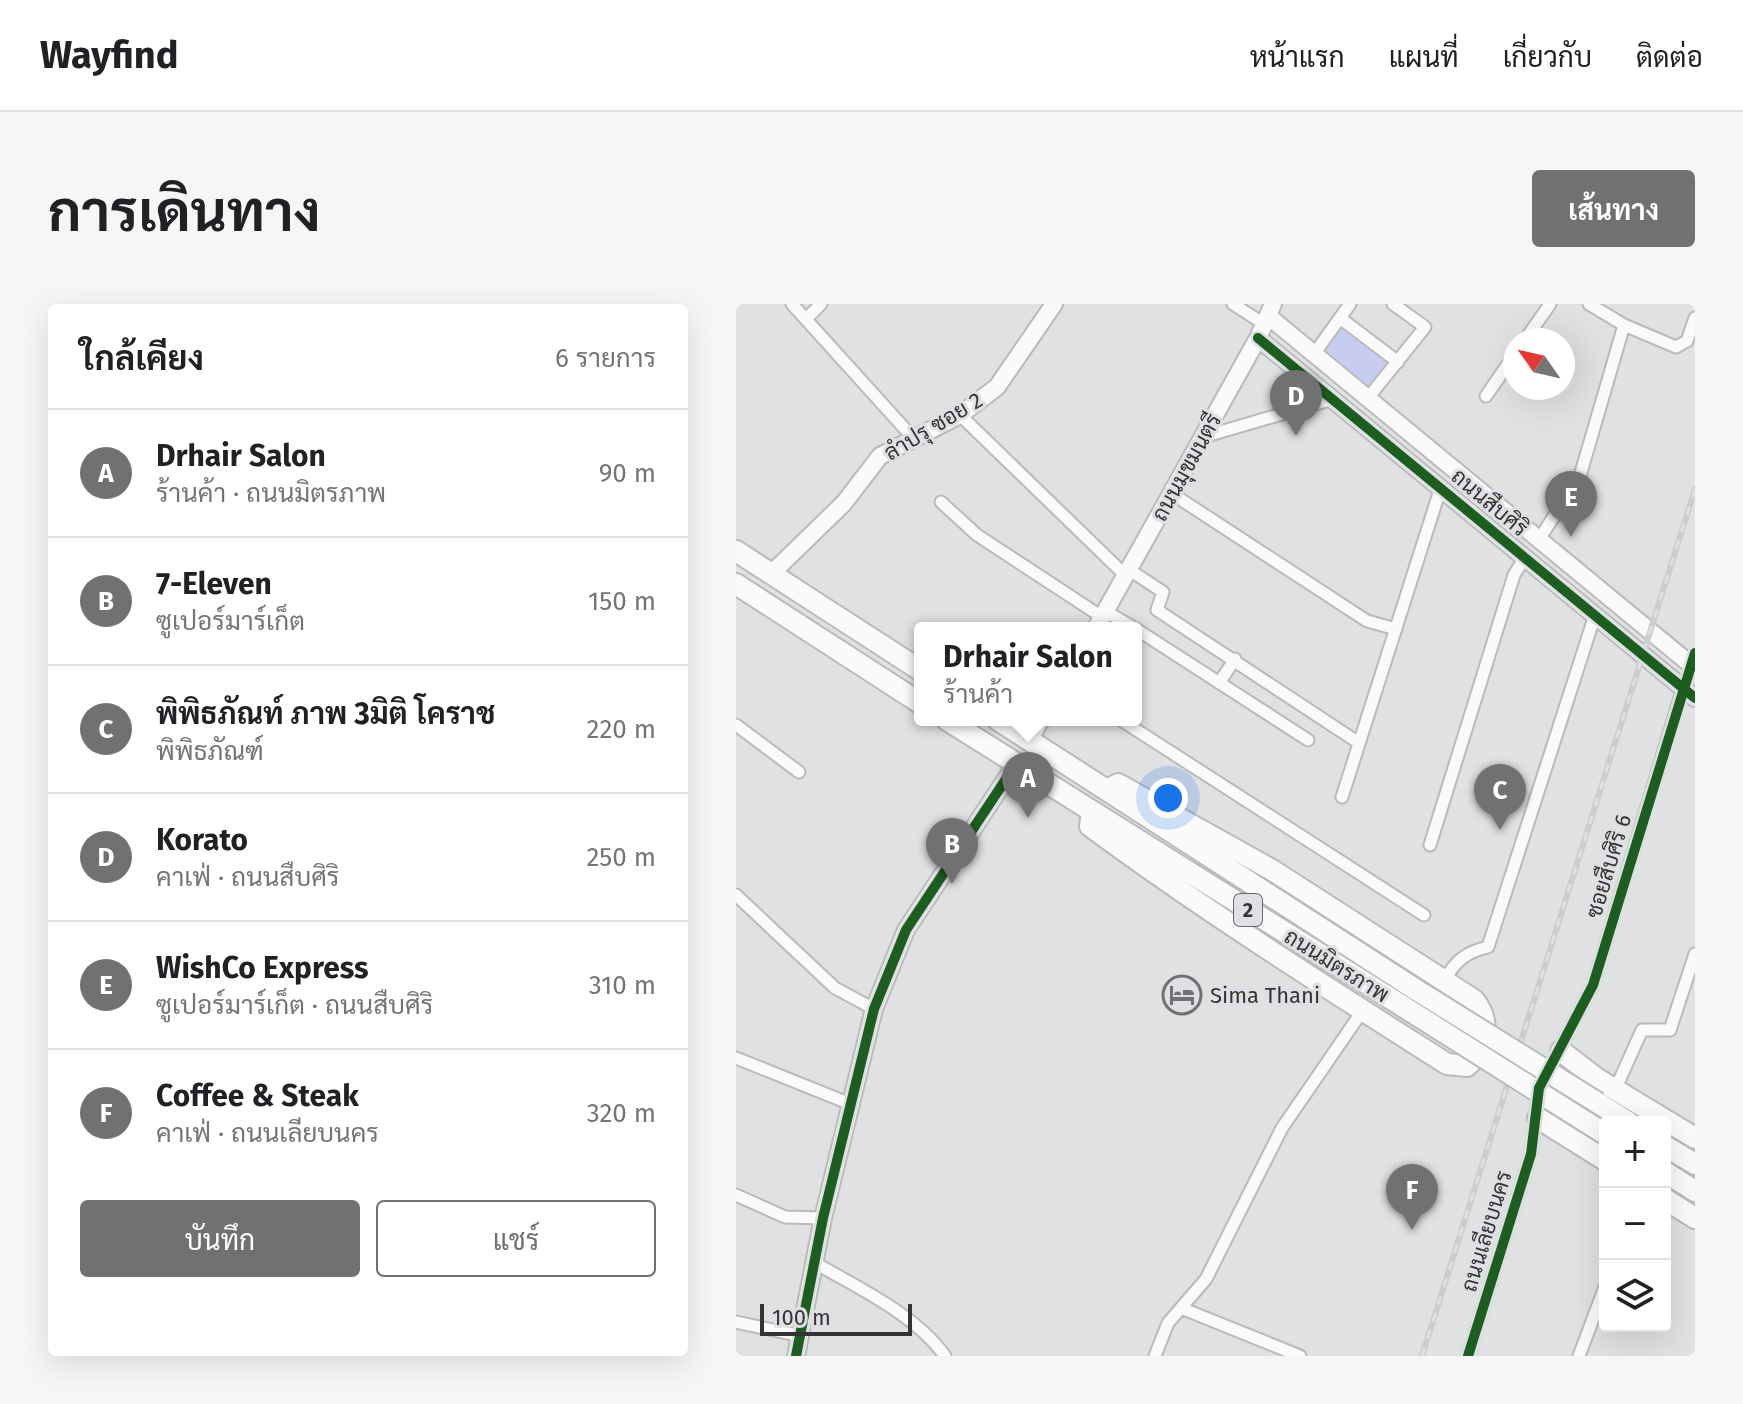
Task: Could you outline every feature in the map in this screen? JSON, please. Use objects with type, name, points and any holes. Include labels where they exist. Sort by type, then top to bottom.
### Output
[{"type":"highway","points":[[736,551],[914,666]]},
{"type":"highway","points":[[739,592],[914,699]]},
{"type":"highway","name":"ถนนมิตรภาพ","points":[[956,726],[1599,1130]]},
{"type":"highway","name":"ถนนมิตรภาพ","points":[[1007,726],[1415,989],[1619,1116]]},
{"type":"highway","points":[[1092,812],[1090,826],[1175,888],[1447,1064],[1467,1066],[1484,1039],[1483,1011],[1474,1000],[1272,870],[1118,784],[1107,790]]},
{"type":"highway","points":[[1561,1051],[1596,1078],[1695,1138]]},
{"type":"highway","points":[[1563,1133],[1559,1105],[1567,1090],[1579,1080],[1596,1078]]},
{"type":"highway","points":[[1538,1118],[1599,1156]]},
{"type":"highway","points":[[1671,1150],[1695,1164]]},
{"type":"highway","points":[[1671,1176],[1695,1191]]},
{"type":"highway","points":[[1671,1203],[1695,1218]]},
{"type":"street","points":[[792,304],[915,440]]},
{"type":"street","points":[[806,319],[821,304]]},
{"type":"street","name":"ลำปรุ ซอย 2","points":[[770,575],[844,503],[880,456],[960,415],[997,387],[1054,304]]},
{"type":"street","points":[[1233,304],[1266,320]]},
{"type":"street","points":[[1314,354],[1350,304]]},
{"type":"street","points":[[1368,398],[1425,327],[1393,304]]},
{"type":"street","points":[[1533,328],[1550,304]]},
{"type":"street","points":[[1589,304],[1624,325],[1676,347],[1687,341],[1695,318]]},
{"type":"street","points":[[1340,318],[1398,362]]},
{"type":"street","name":"ถนนสืบศิริ","points":[[1266,320],[1314,354],[1694,662]]},
{"type":"street","name":"ถนนสืบศิริ","points":[[1266,320],[1333,399],[1689,693]]},
{"type":"street","name":"ถนนมุขมนตรี","points":[[1101,619],[1266,320]]},
{"type":"street","points":[[1430,845],[1514,575],[1580,476],[1624,325]]},
{"type":"street","points":[[1486,396],[1503,371]]},
{"type":"street","points":[[1203,437],[1333,399]]},
{"type":"street","points":[[960,415],[1126,572],[1163,592],[1157,610],[1359,743]]},
{"type":"street","points":[[1342,797],[1441,487]]},
{"type":"street","points":[[1171,493],[1367,621],[1396,629]]},
{"type":"street","points":[[941,502],[989,543],[1101,619]]},
{"type":"street","points":[[1445,980],[1453,965],[1470,951],[1488,947],[1595,615]]},
{"type":"street","points":[[1142,634],[1308,740]]},
{"type":"street","points":[[1219,683],[1235,659]]},
{"type":"street","points":[[1689,693],[1694,662]]},
{"type":"street","name":"ซอยสืบศิริ 6","points":[[1538,1118],[1539,1088],[1593,985],[1689,693]]},
{"type":"street","points":[[736,725],[799,772]]},
{"type":"street","points":[[1029,740],[1037,726]]},
{"type":"street","points":[[1130,726],[1424,915]]},
{"type":"street","points":[[796,1356],[817,1264],[823,1218],[874,1009],[906,930],[1016,764]]},
{"type":"street","points":[[736,895],[835,988],[874,1009]]},
{"type":"street","points":[[1615,1090],[1642,1030],[1670,1030],[1695,954]]},
{"type":"street","points":[[1155,1356],[1168,1323],[1206,1279],[1282,1128],[1363,1010]]},
{"type":"street","points":[[736,1058],[853,1105]]},
{"type":"street","name":"ถนนเลียบนคร","points":[[1470,1355],[1531,1154],[1538,1118]]},
{"type":"street","points":[[736,1195],[785,1217],[823,1218]]},
{"type":"street","points":[[817,1264],[885,1304],[938,1345],[945,1356]]},
{"type":"street","points":[[1579,1356],[1599,1303]]},
{"type":"street","points":[[1181,1308],[1300,1356]]},
{"type":"street","points":[[736,1322],[801,1336]]},
{"type":"shaded area","points":[[1346,321],[1394,359],[1370,388],[1322,348]]},
{"type":"railway","points":[[1422,1356],[1695,489]]},
{"type":"cycle path","points":[[1258,338],[1695,698]]},
{"type":"cycle path","points":[[1468,1356],[1531,1154],[1539,1088],[1593,985],[1695,653]]},
{"type":"cycle path","points":[[796,1356],[823,1218],[874,1009],[906,930],[1016,764]]},
{"type":"place","name":"Korato","points":[[1296,436]]},
{"type":"place","name":"WishCo Express","points":[[1571,537]]},
{"type":"place","name":"Drhair Salon","points":[[1028,818]]},
{"type":"place","name":"พิพิธภัณท์ ภาพ 3มิติ โคราช","points":[[1500,830]]},
{"type":"place","name":"7-Eleven","points":[[952,884]]},
{"type":"place","name":"Sima Thani","points":[[1182,995]]},
{"type":"place","name":"Coffee & Steak","points":[[1412,1230]]}]
